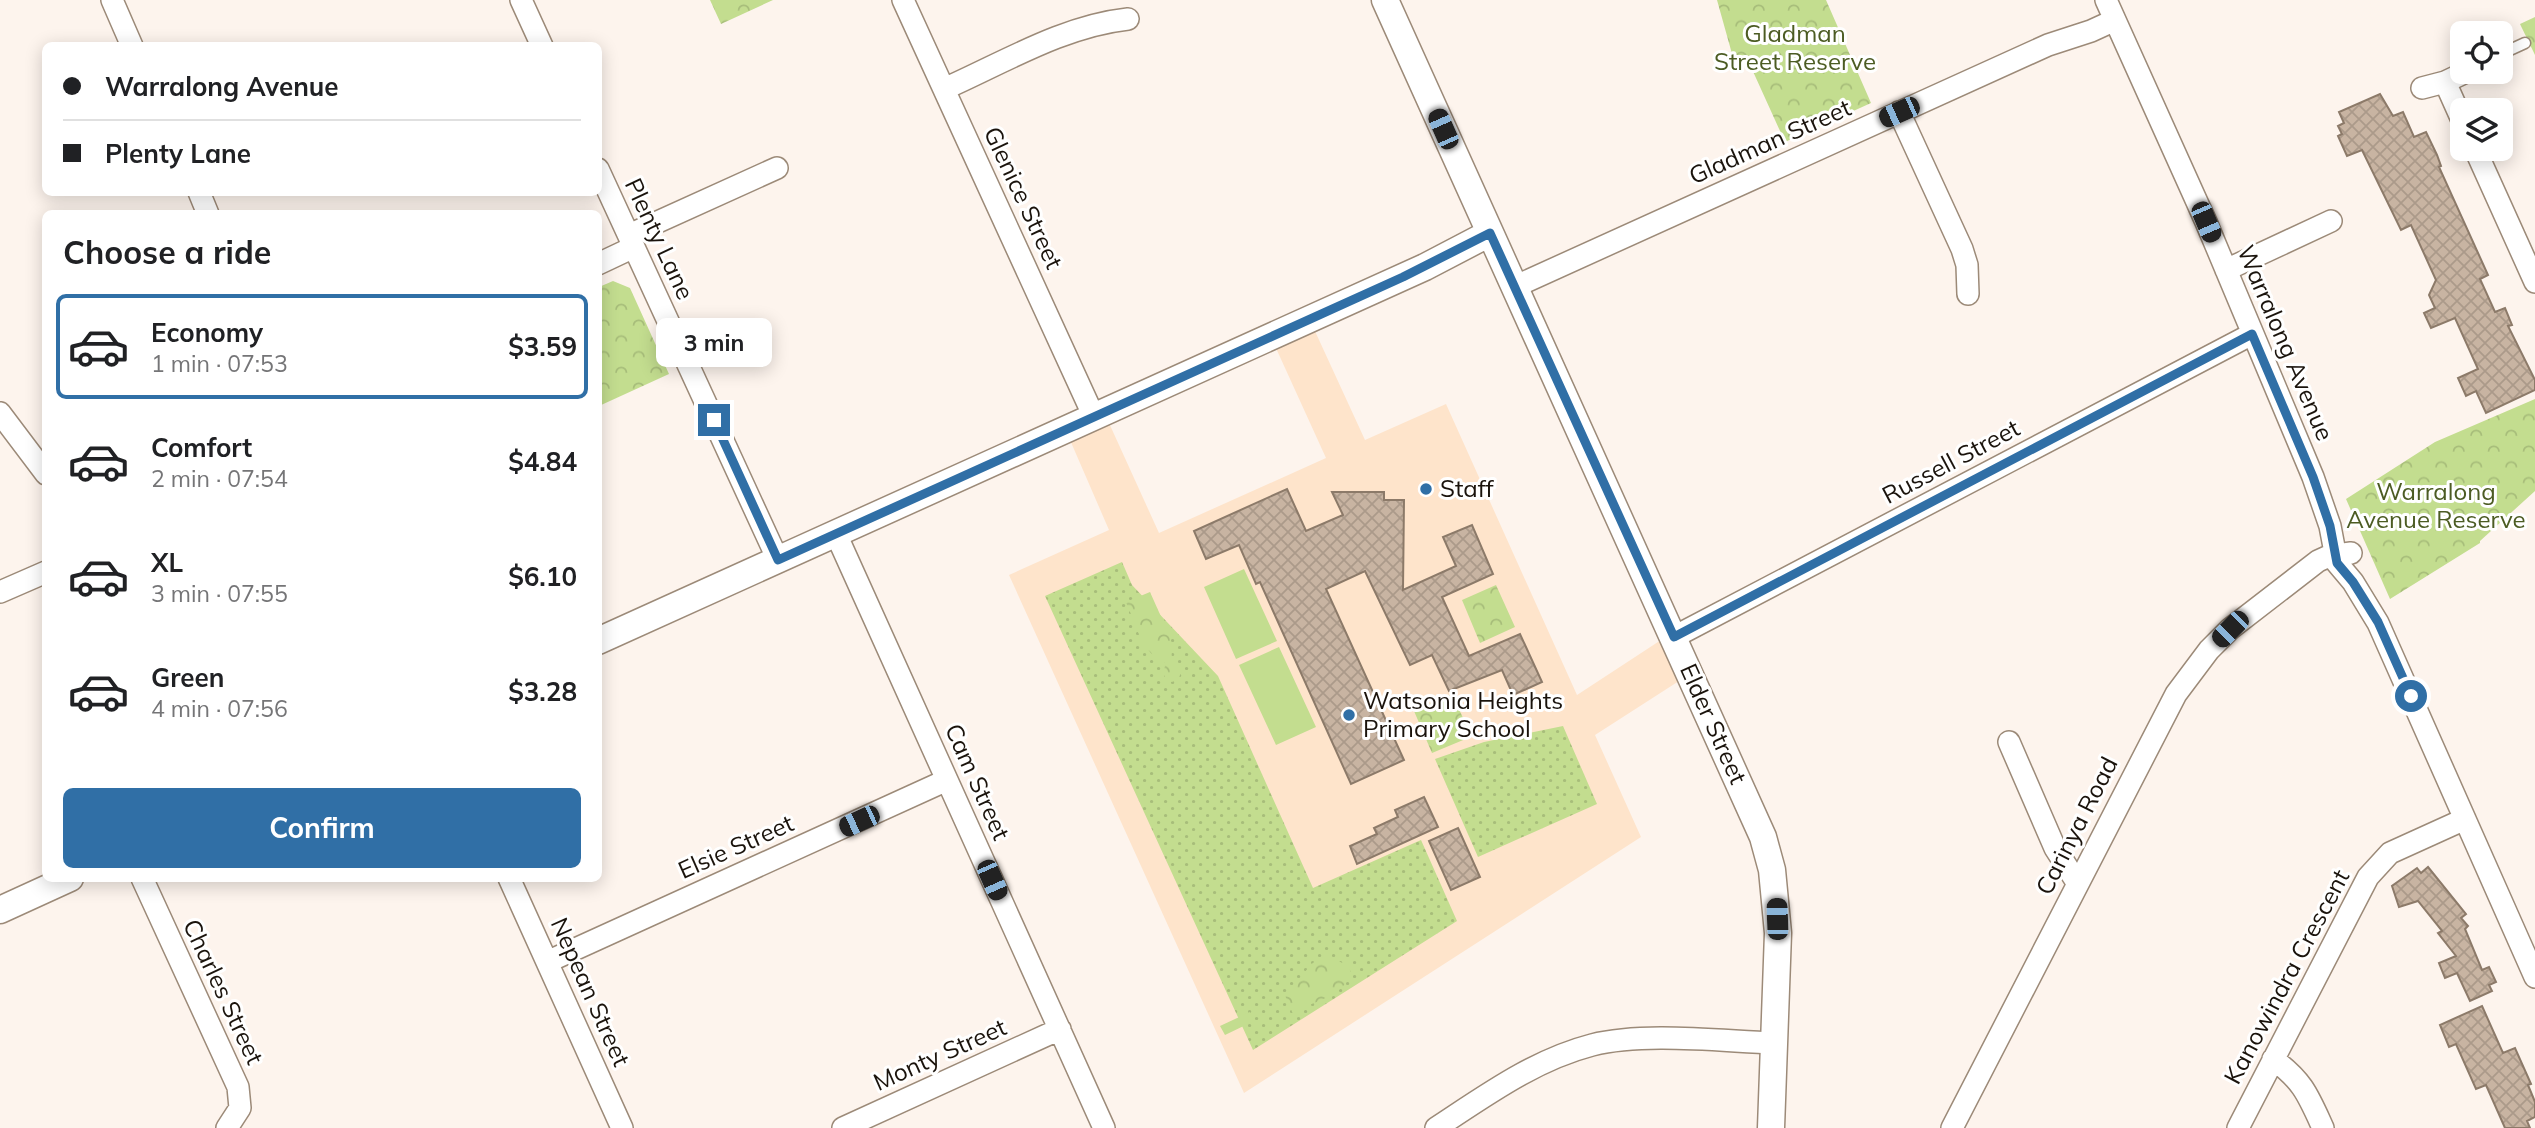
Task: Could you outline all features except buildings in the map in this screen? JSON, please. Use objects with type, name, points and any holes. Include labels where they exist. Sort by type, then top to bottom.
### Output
[{"type":"street","points":[[112,0],[130,42]]},
{"type":"street","points":[[521,0],[540,42]]},
{"type":"street","name":"Glenice Street","points":[[903,0],[1094,417]]},
{"type":"street","name":"Elder Street","points":[[1385,0],[1756,819],[1772,870],[1778,933],[1771,1128]]},
{"type":"street","name":"Gladman Street","points":[[1514,287],[1899,112],[2048,46],[2091,31],[2110,10]]},
{"type":"street","name":"Warralong Avenue","points":[[2110,10],[2226,270],[2313,477],[2333,508],[2341,557],[2369,590],[2378,622],[2535,977]]},
{"type":"street","points":[[944,89],[1071,32],[1108,21],[1128,19]]},
{"type":"street","points":[[2422,88],[2450,80]]},
{"type":"street","points":[[2445,82],[2452,98]]},
{"type":"street","points":[[1899,112],[1962,249],[1968,265],[1968,294]]},
{"type":"street","points":[[2480,161],[2535,282]]},
{"type":"street","points":[[602,261],[632,241],[777,168]]},
{"type":"street","name":"Plenty Lane","points":[[602,177],[778,560]]},
{"type":"street","points":[[2226,270],[2331,221]]},
{"type":"street","points":[[602,638],[1425,267],[1490,233]]},
{"type":"street","name":"Russell Street","points":[[1674,637],[2252,334]]},
{"type":"street","points":[[0,413],[42,469]]},
{"type":"street","name":"Cam Street","points":[[836,534],[1104,1128]]},
{"type":"street","name":"Carinya Road","points":[[1952,1128],[2162,719],[2191,673],[2230,629],[2292,581],[2341,557]]},
{"type":"street","points":[[0,592],[42,574]]},
{"type":"street","points":[[2009,743],[2055,848],[2078,884]]},
{"type":"street","name":"Elsie Street","points":[[547,962],[947,780]]},
{"type":"street","name":"Kanowindra Crescent","points":[[2238,1128],[2368,877],[2390,853],[2465,819]]},
{"type":"street","points":[[0,910],[61,882]]},
{"type":"street","name":"Charles Street","points":[[144,882],[238,1087],[240,1108],[228,1128]]},
{"type":"street","name":"Nepean Street","points":[[511,882],[622,1128]]},
{"type":"street","name":"Monty Street","points":[[843,1128],[1060,1029]]},
{"type":"street","points":[[1436,1128],[1527,1071],[1593,1045],[1649,1039],[1774,1043]]},
{"type":"street","points":[[2273,1059],[2298,1078],[2323,1128]]},
{"type":"lane","points":[[2513,48],[2525,43]]},
{"type":"shaded area","name":"Watsonia Heights Primary School","points":[[1314,329],[1365,440],[1446,404],[1577,695],[1661,640],[1679,681],[1595,735],[1641,837],[1244,1093],[1009,575],[1109,530],[1070,440],[1109,423],[1159,533],[1326,458],[1275,346]]},
{"type":"green space","points":[[710,0],[773,0],[721,24]]},
{"type":"green space","name":"Gladman Street Reserve","points":[[1717,0],[1826,0],[1871,103],[1785,142],[1746,56],[1734,61]]},
{"type":"green space","points":[[2535,17],[2535,55],[2520,24]]},
{"type":"green space","points":[[613,281],[630,288],[669,374],[602,405],[602,286]]},
{"type":"green space","name":"Warralong Avenue Reserve","points":[[2535,399],[2535,491],[2480,543],[2390,599],[2346,499],[2435,442]]},
{"type":"green space","points":[[2422,482],[2444,483],[2444,498],[2421,497]]},
{"type":"green space","points":[[1122,562],[1132,585],[1218,676],[1313,888],[1421,840],[1457,921],[1253,1050],[1045,596]]},
{"type":"green space","points":[[1244,569],[1277,641],[1236,659],[1204,587]]},
{"type":"green space","points":[[1496,585],[1515,627],[1480,643],[1462,600]]},
{"type":"green space","points":[[1150,592],[1171,639],[1172,663],[1178,666],[1181,672],[1179,678],[1172,682],[1166,679],[1163,673],[1164,662],[1156,658],[1145,645],[1126,602]]},
{"type":"green space","points":[[1279,647],[1316,727],[1276,745],[1239,665]]},
{"type":"green space","points":[[1452,694],[1469,731],[1468,738],[1432,753],[1414,711]]},
{"type":"green space","points":[[1563,726],[1597,804],[1478,857],[1435,759],[1484,742]]},
{"type":"green space","points":[[1331,957],[1348,966],[1351,972],[1347,981],[1335,993],[1293,1014],[1284,993],[1297,983],[1316,961]]},
{"type":"green space","points":[[1250,1012],[1254,1021],[1225,1035],[1220,1026]]},
{"type":"place","name":"Staff","points":[[1426,489]]},
{"type":"place","name":"Watsonia Heights Primary School","points":[[1349,715]]},
{"type":"route","points":[[714,420],[778,560],[1403,277],[1490,233],[1674,637],[2252,334],[2313,477],[2330,526],[2337,563],[2353,582],[2378,622],[2411,696]]}]
